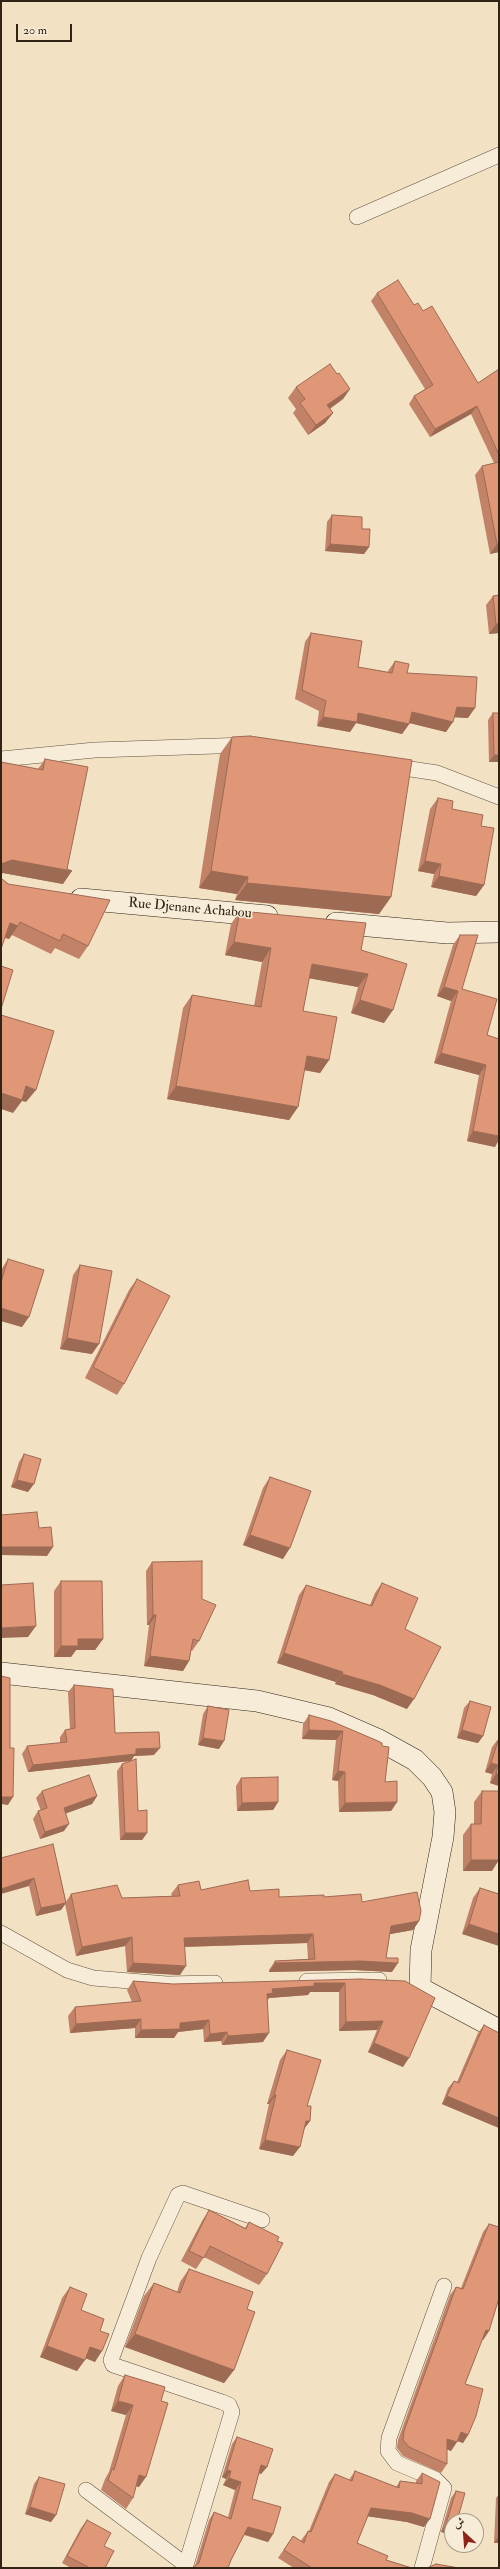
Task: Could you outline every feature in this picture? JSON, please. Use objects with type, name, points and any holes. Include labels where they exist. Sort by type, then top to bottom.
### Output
[{"type":"street","points":[[357,217],[499,155]]},
{"type":"street","points":[[1,759],[95,750],[239,744],[260,746]]},
{"type":"street","points":[[377,764],[437,773],[499,797]]},
{"type":"street","name":"Rue Djenane Achabou","points":[[63,896],[284,918]]},
{"type":"street","points":[[315,921],[446,933],[499,932]]},
{"type":"street","points":[[1,1674],[257,1701],[329,1718],[377,1738],[415,1760],[432,1777],[442,1792],[444,1812],[443,1837],[421,1950],[407,1984]]},
{"type":"street","points":[[1,1933],[67,1970],[94,1978],[167,1984],[230,1983]]},
{"type":"street","points":[[292,1982],[354,1979],[407,1984],[499,2030]]},
{"type":"street","points":[[86,2490],[186,2567],[232,2412],[229,2405],[113,2365],[111,2360],[149,2258],[178,2195],[183,2193],[262,2220]]},
{"type":"street","points":[[422,2568],[444,2488],[435,2479],[397,2463],[388,2451],[388,2444],[444,2286]]},
{"type":"building","points":[[398,280],[414,305],[418,303],[423,311],[432,306],[478,383],[499,369],[499,455],[477,406],[435,429],[414,396],[433,385],[377,293]]},
{"type":"building","points":[[330,364],[337,374],[339,373],[350,389],[327,405],[333,413],[316,425],[300,403],[305,399],[296,387]]},
{"type":"building","points":[[499,462],[499,544],[497,544],[482,466]]},
{"type":"building","points":[[332,515],[362,517],[362,529],[370,529],[369,547],[330,544]]},
{"type":"building","points":[[499,595],[499,624],[496,624],[493,596]]},
{"type":"building","points":[[311,633],[362,641],[358,667],[392,673],[395,661],[409,664],[407,673],[477,677],[475,708],[457,707],[453,722],[412,712],[409,724],[358,713],[357,722],[323,717],[326,701],[302,690]]},
{"type":"building","points":[[493,713],[499,713],[499,755],[494,755]]},
{"type":"building","points":[[250,736],[412,760],[391,897],[247,883],[248,877],[211,871],[232,737]]},
{"type":"building","points":[[45,759],[88,767],[67,869],[72,871],[12,860],[1,864],[1,762],[43,770]]},
{"type":"building","points":[[438,798],[453,801],[452,809],[483,815],[481,826],[494,828],[484,885],[439,876],[441,864],[425,861]]},
{"type":"building","points":[[1,878],[8,884],[110,900],[88,946],[63,934],[60,941],[20,922],[18,926],[10,923],[1,949]]},
{"type":"building","points":[[240,911],[366,923],[361,950],[407,964],[393,1010],[360,1000],[368,974],[312,964],[303,1011],[337,1017],[329,1060],[307,1056],[298,1107],[176,1086],[192,995],[261,1007],[271,948],[234,942]]},
{"type":"building","points":[[460,935],[478,935],[462,989],[497,999],[487,1035],[499,1039],[499,1136],[473,1131],[486,1065],[441,1053],[458,991],[444,987]]},
{"type":"building","points":[[1,966],[13,970],[1,1009]]},
{"type":"building","points":[[1,1015],[54,1031],[36,1090],[26,1086],[22,1100],[1,1093]]},
{"type":"building","points":[[8,1259],[44,1270],[29,1317],[1,1308],[1,1282]]},
{"type":"building","points":[[80,1265],[112,1271],[99,1344],[67,1338]]},
{"type":"building","points":[[137,1279],[170,1296],[124,1384],[93,1367]]},
{"type":"building","points":[[24,1454],[41,1459],[34,1484],[17,1480]]},
{"type":"building","points":[[270,1477],[311,1491],[290,1548],[250,1535]]},
{"type":"building","points":[[37,1512],[39,1528],[51,1527],[53,1547],[1,1547],[1,1515]]},
{"type":"building","points":[[202,1561],[202,1599],[216,1605],[199,1641],[193,1639],[189,1661],[150,1656],[156,1615],[153,1615],[152,1562]]},
{"type":"building","points":[[61,1581],[102,1581],[103,1639],[78,1639],[78,1646],[61,1646]]},
{"type":"building","points":[[33,1583],[36,1626],[1,1628],[1,1585]]},
{"type":"building","points":[[382,1583],[418,1598],[405,1629],[441,1647],[414,1699],[380,1685],[342,1674],[343,1672],[284,1653],[306,1585],[372,1606]]},
{"type":"building","points":[[1,1676],[10,1678],[10,1748],[14,1748],[13,1797],[1,1797]]},
{"type":"building","points":[[74,1685],[113,1689],[115,1733],[159,1732],[160,1748],[136,1749],[136,1754],[33,1765],[27,1746],[67,1742],[65,1730],[75,1728]]},
{"type":"building","points":[[470,1701],[491,1707],[483,1736],[462,1730]]},
{"type":"building","points":[[208,1706],[229,1710],[224,1741],[203,1738]]},
{"type":"building","points":[[309,1715],[331,1721],[378,1741],[382,1743],[382,1746],[389,1747],[385,1782],[397,1781],[397,1802],[345,1803],[345,1772],[338,1771],[343,1731],[309,1730]]},
{"type":"building","points":[[499,1738],[499,1774],[496,1774],[498,1765],[491,1763]]},
{"type":"building","points":[[136,1759],[138,1811],[147,1810],[147,1833],[125,1833],[122,1764]]},
{"type":"building","points":[[89,1775],[97,1796],[64,1808],[69,1824],[45,1832],[38,1811],[47,1808],[42,1791]]},
{"type":"building","points":[[278,1777],[278,1802],[242,1803],[241,1778]]},
{"type":"building","points":[[482,1791],[499,1791],[499,1860],[471,1860],[471,1824],[481,1824]]},
{"type":"building","points":[[53,1844],[66,1903],[41,1908],[34,1878],[1,1889],[1,1858]]},
{"type":"building","points":[[248,1880],[250,1891],[279,1889],[279,1897],[324,1895],[324,1897],[361,1894],[362,1902],[417,1892],[421,1911],[419,1921],[391,1926],[386,1958],[398,1958],[398,1963],[360,1961],[275,1963],[275,1961],[315,1959],[313,1934],[184,1938],[186,1966],[133,1963],[132,1937],[82,1947],[71,1894],[117,1885],[122,1898],[180,1896],[178,1885],[199,1881],[201,1890]]},
{"type":"building","points":[[480,1888],[499,1894],[499,1934],[469,1924]]},
{"type":"building","points":[[360,1979],[405,1981],[435,1998],[409,2058],[374,2043],[383,2021],[346,2022],[345,1983],[314,1983],[314,1986],[272,1989],[273,1993],[267,1994],[269,2033],[228,2036],[227,2032],[210,2034],[209,2020],[180,2023],[180,2029],[141,2030],[141,2019],[76,2024],[75,2007],[141,2001],[133,1981],[173,1984]]},
{"type":"building","points":[[484,2025],[499,2033],[499,2118],[447,2096],[454,2081],[459,2083]]},
{"type":"building","points":[[287,2050],[321,2060],[307,2106],[311,2106],[310,2121],[306,2121],[300,2147],[265,2140],[276,2095],[274,2095]]},
{"type":"building","points":[[209,2210],[246,2229],[249,2222],[279,2237],[277,2241],[283,2243],[267,2274],[210,2246],[204,2258],[189,2251]]},
{"type":"building","points":[[489,2224],[499,2227],[499,2298],[489,2331],[486,2330],[465,2384],[483,2389],[476,2416],[468,2435],[461,2432],[457,2442],[447,2439],[447,2464],[409,2447],[403,2440],[404,2431],[456,2287],[463,2289]]},
{"type":"building","points":[[189,2269],[253,2292],[247,2309],[255,2312],[234,2370],[135,2334],[154,2283],[180,2293]]},
{"type":"building","points":[[70,2287],[87,2294],[81,2310],[104,2319],[100,2331],[109,2334],[102,2351],[90,2347],[85,2360],[47,2346]]},
{"type":"building","points":[[125,2375],[165,2387],[161,2401],[168,2403],[146,2477],[139,2475],[133,2498],[108,2480],[112,2469],[114,2470],[133,2405],[118,2401]]},
{"type":"building","points":[[237,2437],[273,2449],[267,2467],[261,2465],[252,2499],[281,2507],[273,2534],[248,2527],[228,2568],[192,2568],[199,2563],[214,2512],[231,2519],[241,2482],[229,2478],[231,2471],[227,2470]]},
{"type":"building","points":[[355,2471],[399,2488],[400,2481],[422,2484],[422,2473],[440,2482],[430,2519],[412,2513],[371,2508],[357,2543],[388,2556],[386,2560],[412,2568],[312,2568],[284,2550],[293,2536],[304,2543],[308,2531],[311,2532],[335,2474],[352,2481]]},
{"type":"building","points":[[39,2477],[65,2484],[56,2515],[30,2507]]},
{"type":"building","points":[[456,2491],[465,2493],[459,2513],[449,2513]]},
{"type":"building","points":[[87,2520],[111,2533],[104,2546],[114,2551],[105,2568],[90,2568],[67,2556]]},
{"type":"building","points":[[436,2564],[459,2568],[427,2568]]}]
